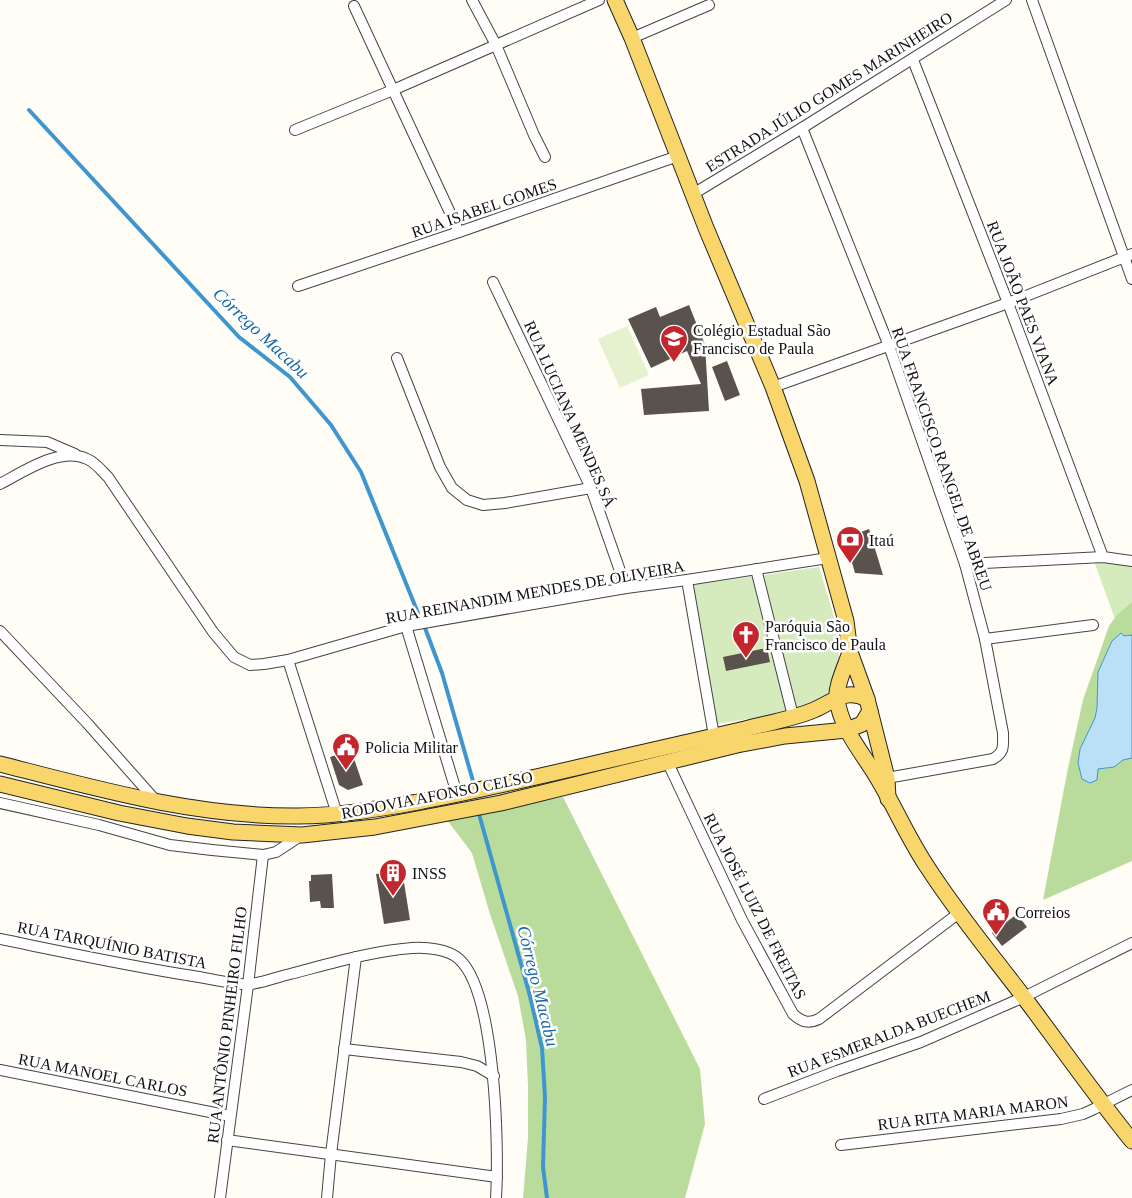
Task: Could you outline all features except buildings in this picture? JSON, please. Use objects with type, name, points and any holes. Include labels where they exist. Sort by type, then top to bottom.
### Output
[{"type":"main road","points":[[615,0],[632,38],[706,228],[773,387],[807,481],[846,621],[850,652],[869,705],[886,778],[888,799]]},
{"type":"main road","points":[[850,652],[837,690],[841,715],[855,745],[878,779],[905,832],[960,913],[1132,1141]]},
{"type":"main road","name":"RODOVIA AFONSO CELSO","points":[[0,764],[157,802],[228,813],[298,816],[337,814],[362,812],[457,794],[714,736],[813,710],[845,694],[852,694],[869,705],[862,724],[847,730],[785,736],[737,744],[501,803],[375,827],[302,835],[206,829],[119,813],[0,784]]},
{"type":"street","points":[[472,0],[496,45],[545,157]]},
{"type":"street","points":[[295,130],[393,90],[599,0]]},
{"type":"street","name":"ESTRADA JÚLIO GOMES MARINHEIRO","points":[[693,194],[913,60],[1006,0]]},
{"type":"street","points":[[1032,0],[1128,255],[1132,279]]},
{"type":"street","points":[[632,38],[710,5]]},
{"type":"street","points":[[354,6],[459,232]]},
{"type":"street","name":"RUA JOÃO PAES VIANA","points":[[913,60],[1008,303],[1102,557]]},
{"type":"street","name":"RUA FRANCISCO RANGEL DE ABREU","points":[[802,128],[889,346],[965,564],[985,639],[1003,733],[1003,748],[1000,755],[993,759],[886,778]]},
{"type":"street","name":"RUA ISABEL GOMES","points":[[298,286],[678,156]]},
{"type":"street","points":[[773,387],[1008,303],[1128,255]]},
{"type":"street","name":"RUA LUCIANA MENDES SÁ","points":[[493,282],[591,488],[626,588]]},
{"type":"street","points":[[397,358],[440,467],[452,488],[467,500],[484,505],[505,503],[591,488]]},
{"type":"street","name":"RUA REINANDIM MENDES DE OLIVEIRA","points":[[0,440],[47,442],[85,458],[108,477],[213,632],[234,658],[250,665],[288,660],[406,626],[626,588],[828,558]]},
{"type":"street","points":[[0,484],[44,461],[68,455],[85,458]]},
{"type":"street","points":[[965,564],[1102,557],[1132,561]]},
{"type":"street","points":[[756,569],[793,716]]},
{"type":"street","points":[[687,580],[714,736]]},
{"type":"street","points":[[985,639],[1093,625]]},
{"type":"street","points":[[406,626],[457,794]]},
{"type":"street","points":[[0,630],[87,723],[157,802]]},
{"type":"street","points":[[288,660],[337,814]]},
{"type":"street","name":"RUA JOSÉ LUIZ DE FREITAS","points":[[667,761],[742,920],[793,1014],[800,1021],[811,1022],[819,1019],[960,913]]},
{"type":"street","points":[[0,803],[117,830],[170,845],[263,855],[276,852],[302,835]]},
{"type":"street","points":[[117,830],[119,813]]},
{"type":"street","name":"RUA ANTÔNIO PINHEIRO FILHO","points":[[220,1198],[263,855]]},
{"type":"street","name":"RUA TARQUÍNIO BATISTA","points":[[0,939],[153,970],[248,985]]},
{"type":"street","name":"RUA ESMERALDA BUECHEM","points":[[764,1099],[837,1070],[921,1042],[1024,997],[1132,943]]},
{"type":"street","points":[[248,985],[356,957],[412,948],[430,948],[458,958],[470,972],[482,1004],[494,1076],[496,1198]]},
{"type":"street","points":[[326,1198],[356,957]]},
{"type":"street","points":[[344,1049],[462,1062],[476,1066],[494,1076]]},
{"type":"street","name":"RUA MANOEL CARLOS","points":[[0,1070],[230,1116]]},
{"type":"street","name":"RUA RITA MARIA MARON","points":[[841,1145],[1061,1119],[1083,1114],[1132,1090]]},
{"type":"street","points":[[227,1140],[497,1177]]},
{"type":"green space","points":[[627,326],[649,375],[620,388],[598,339]]},
{"type":"green space","points":[[1101,562],[1132,564],[1132,603],[1115,619],[1095,564]]},
{"type":"green space","points":[[819,567],[831,605],[839,648],[838,668],[832,686],[820,700],[800,710],[716,724],[693,585]]},
{"type":"green space","points":[[1132,602],[1132,861],[1043,900],[1083,700],[1109,626],[1117,615]]},
{"type":"green space","points":[[563,797],[700,1069],[705,1124],[685,1198],[523,1198],[528,1138],[528,1086],[526,1040],[518,996],[490,914],[472,853],[447,820]]},
{"type":"water","points":[[1121,633],[1124,636],[1132,635],[1132,758],[1123,760],[1114,767],[1098,769],[1097,780],[1090,783],[1082,779],[1078,763],[1080,749],[1095,718],[1098,672],[1112,641]]},
{"type":"waterway","name":"Córrego Macabu","points":[[29,110],[239,337],[290,377],[331,425],[361,472],[418,613]]},
{"type":"waterway","name":"Córrego Macabu","points":[[425,628],[442,673],[473,781]]},
{"type":"waterway","name":"Córrego Macabu","points":[[479,814],[530,996],[542,1048],[545,1097],[543,1167],[547,1198]]},
{"type":"place","name":"Colégio Estadual São Francisco de Paula","points":[[674,363]]},
{"type":"place","name":"Itaú","points":[[850,564]]},
{"type":"place","name":"Paróquia São Francisco de Paula","points":[[746,659]]},
{"type":"place","name":"Policia Militar","points":[[346,771]]},
{"type":"place","name":"INSS","points":[[393,897]]},
{"type":"place","name":"Correios","points":[[996,936]]}]
